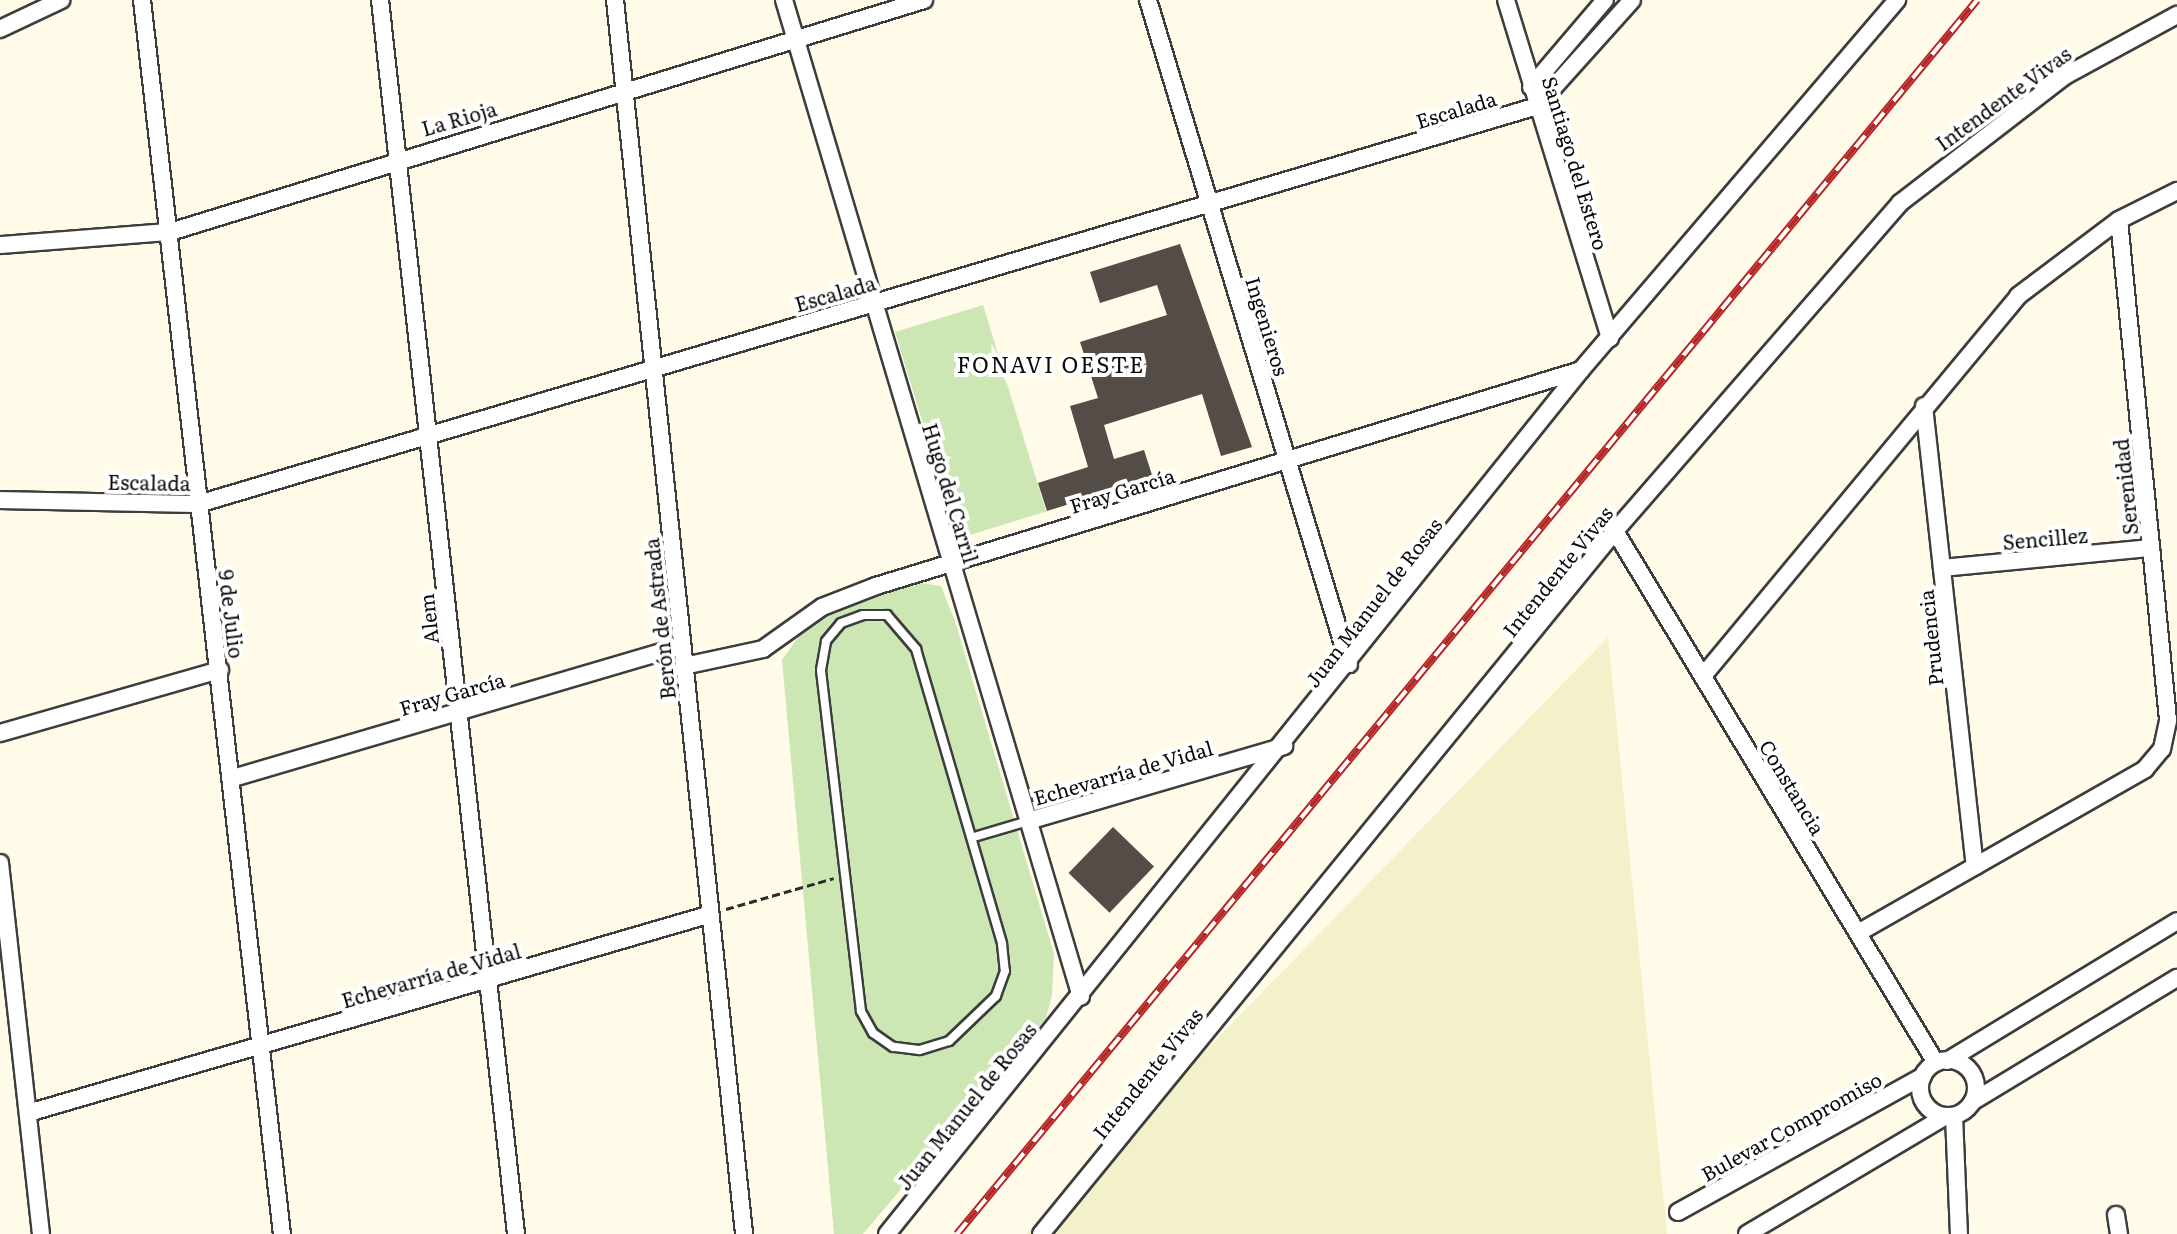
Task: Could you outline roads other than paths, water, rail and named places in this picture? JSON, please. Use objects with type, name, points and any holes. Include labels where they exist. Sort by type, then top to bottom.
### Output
[{"type":"street","points":[[0,29],[61,0]]},
{"type":"street","name":"9 de Julio","points":[[142,0],[198,504],[264,1045],[282,1234]]},
{"type":"street","name":"Alem","points":[[380,0],[516,1234]]},
{"type":"street","name":"Berón de Astrada","points":[[615,0],[744,1234]]},
{"type":"street","name":"Hugo del Carril","points":[[784,0],[1081,997]]},
{"type":"street","name":"La Rioja","points":[[0,245],[170,232],[397,157],[924,0]]},
{"type":"street","name":"Ingenieros","points":[[1148,0],[1349,664]]},
{"type":"street","name":"Santiago del Estero","points":[[1506,0],[1610,338]]},
{"type":"street","points":[[1531,87],[1605,0]]},
{"type":"street","points":[[1537,106],[1632,0]]},
{"type":"street","name":"Juan Manuel de Rosas","points":[[887,1234],[1284,746],[1581,370],[1897,0]]},
{"type":"street","name":"Intendente Vivas","points":[[1041,1234],[1615,531],[1900,203],[2065,76],[2177,15]]},
{"type":"street","name":"Escalada","points":[[0,500],[198,504],[1537,106]]},
{"type":"street","points":[[1703,676],[2018,296],[2119,220],[2177,191]]},
{"type":"street","name":"Serenidad","points":[[1975,866],[2145,769],[2162,749],[2168,720],[2119,220]]},
{"type":"street","name":"Fray García","points":[[684,666],[763,649],[822,607],[952,564],[1581,370]]},
{"type":"street","name":"Prudencia","points":[[1924,406],[1975,866]]},
{"type":"street","name":"Constancia","points":[[1615,531],[1858,933],[1942,1062]]},
{"type":"street","name":"Sencillez","points":[[1942,568],[2151,548]]},
{"type":"street","name":"Fray García","points":[[233,778],[682,646]]},
{"type":"street","points":[[0,733],[220,670]]},
{"type":"street","name":"Echevarría de Vidal","points":[[1028,821],[1284,746]]},
{"type":"street","points":[[0,863],[6,978],[28,1113],[41,1234]]},
{"type":"street","points":[[1858,933],[1975,866]]},
{"type":"street","name":"Echevarría de Vidal","points":[[28,1113],[711,914]]},
{"type":"street","points":[[1950,1116],[1923,1102],[1923,1076],[2177,921]]},
{"type":"street","points":[[1747,1234],[1950,1116],[2177,978]]},
{"type":"street","points":[[1942,1062],[1971,1074],[1972,1102]]},
{"type":"street","name":"Bulevar Compromiso","points":[[1678,1212],[1923,1076]]},
{"type":"street","points":[[1950,1116],[1959,1234]]},
{"type":"street","points":[[2116,1215],[2119,1234]]},
{"type":"lane","points":[[863,615],[887,615],[916,649],[974,837],[1005,971],[976,1022],[919,1050],[883,1040],[861,1011],[821,670],[826,641],[841,623],[863,615]]},
{"type":"lane","name":"Echevarría de Vidal","points":[[974,837],[1028,821]]},
{"type":"railway","points":[[957,1234],[1977,0]]},
{"type":"district","name":"FONAVI OESTE","points":[[1051,364]]}]
